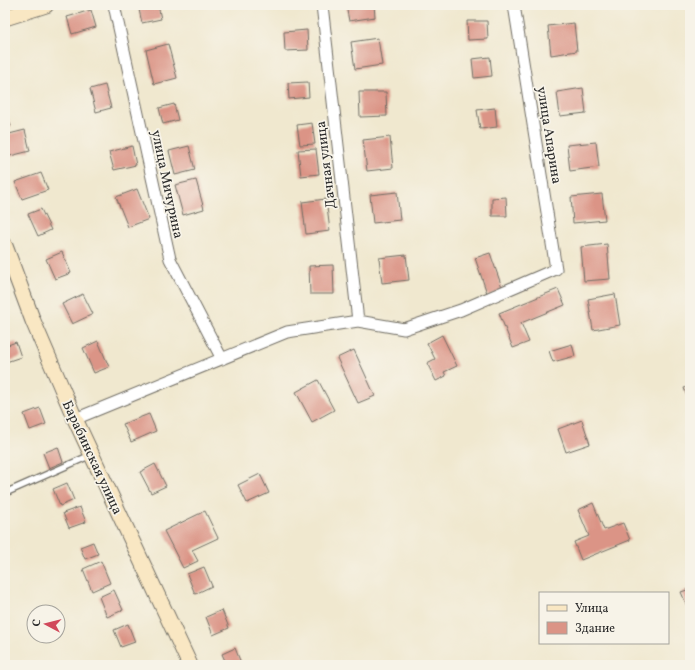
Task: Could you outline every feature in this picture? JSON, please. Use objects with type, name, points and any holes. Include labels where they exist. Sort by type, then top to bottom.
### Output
[{"type":"street","points":[[5,18],[46,5]]},
{"type":"street","name":"улица Мичурина","points":[[114,5],[170,259],[222,359]]},
{"type":"street","name":"Дачная улица","points":[[322,5],[358,321]]},
{"type":"street","name":"улица Апарина","points":[[358,321],[404,329],[461,310],[556,269],[514,5]]},
{"type":"street","name":"Барабинская улица","points":[[5,246],[34,321],[75,419],[190,665]]},
{"type":"street","points":[[75,419],[287,332],[358,321]]},
{"type":"lane","points":[[5,493],[92,455]]},
{"type":"building","points":[[138,5],[158,5],[161,19],[142,23]]},
{"type":"building","points":[[346,5],[374,5],[375,17],[349,21]]},
{"type":"building","points":[[91,10],[96,27],[72,34],[67,17]]},
{"type":"building","points":[[467,21],[487,21],[488,39],[468,40]]},
{"type":"building","points":[[574,23],[577,51],[551,55],[548,26]]},
{"type":"building","points":[[307,30],[308,50],[285,51],[284,32]]},
{"type":"building","points":[[378,38],[382,65],[355,69],[351,42]]},
{"type":"building","points":[[168,44],[177,78],[154,84],[146,50]]},
{"type":"building","points":[[490,57],[492,76],[474,78],[472,59]]},
{"type":"building","points":[[308,82],[309,97],[289,99],[288,83]]},
{"type":"building","points":[[105,85],[111,108],[96,112],[90,89]]},
{"type":"building","points":[[583,88],[586,113],[560,116],[557,92]]},
{"type":"building","points":[[359,92],[386,92],[387,116],[360,117]]},
{"type":"building","points":[[174,104],[178,120],[163,124],[159,108]]},
{"type":"building","points":[[495,108],[497,127],[480,129],[477,110]]},
{"type":"building","points":[[5,111],[11,126],[5,129]]},
{"type":"building","points":[[312,123],[315,144],[300,145],[297,125]]},
{"type":"building","points":[[25,130],[30,151],[10,156],[5,135]]},
{"type":"building","points":[[390,137],[393,168],[367,171],[363,140]]},
{"type":"building","points":[[596,142],[599,167],[570,171],[567,145]]},
{"type":"building","points":[[132,146],[136,165],[114,170],[109,152]]},
{"type":"building","points":[[189,146],[195,170],[175,175],[169,151]]},
{"type":"building","points":[[316,149],[319,174],[301,176],[298,150]]},
{"type":"building","points":[[41,173],[48,190],[22,199],[15,182]]},
{"type":"building","points":[[196,180],[204,209],[183,215],[175,185]]},
{"type":"building","points":[[137,189],[149,219],[128,227],[116,197]]},
{"type":"building","points":[[397,192],[400,220],[373,223],[370,195]]},
{"type":"building","points":[[602,194],[605,220],[573,223],[571,197]]},
{"type":"building","points":[[506,197],[507,216],[492,216],[492,198]]},
{"type":"building","points":[[326,199],[330,231],[306,234],[302,202]]},
{"type":"building","points":[[41,209],[51,230],[38,236],[28,214]]},
{"type":"building","points":[[607,244],[610,279],[584,281],[581,247]]},
{"type":"building","points":[[62,252],[71,273],[55,279],[46,259]]},
{"type":"building","points":[[490,253],[503,290],[488,296],[475,258]]},
{"type":"building","points":[[406,255],[409,280],[382,283],[379,258]]},
{"type":"building","points":[[333,265],[334,294],[310,294],[309,266]]},
{"type":"building","points":[[558,289],[565,305],[521,323],[529,342],[513,348],[499,313]]},
{"type":"building","points":[[83,294],[93,314],[72,324],[62,304]]},
{"type":"building","points":[[615,294],[620,325],[593,330],[588,299]]},
{"type":"building","points":[[442,335],[457,366],[444,372],[446,376],[436,381],[427,363],[435,359],[427,343]]},
{"type":"building","points":[[98,341],[109,367],[94,373],[83,348]]},
{"type":"building","points":[[16,342],[21,357],[6,362],[5,346]]},
{"type":"building","points":[[572,344],[575,356],[553,362],[549,351]]},
{"type":"building","points":[[354,350],[375,396],[358,403],[337,358]]},
{"type":"building","points":[[318,380],[334,410],[312,422],[296,392]]},
{"type":"building","points":[[690,386],[690,405],[684,388]]},
{"type":"building","points":[[40,408],[46,424],[30,430],[24,414]]},
{"type":"building","points":[[149,414],[156,431],[131,442],[123,424]]},
{"type":"building","points":[[582,420],[590,444],[566,452],[558,429]]},
{"type":"building","points":[[58,447],[63,462],[49,468],[43,453]]},
{"type":"building","points":[[155,464],[166,486],[151,493],[140,472]]},
{"type":"building","points":[[260,474],[269,493],[247,503],[238,485]]},
{"type":"building","points":[[67,483],[74,500],[60,506],[53,489]]},
{"type":"building","points":[[593,503],[604,530],[623,523],[630,540],[581,560],[574,542],[589,536],[578,510]]},
{"type":"building","points":[[80,507],[86,522],[69,528],[63,513]]},
{"type":"building","points":[[205,511],[218,538],[192,550],[198,561],[183,568],[164,531]]},
{"type":"building","points":[[93,542],[98,554],[85,559],[80,547]]},
{"type":"building","points":[[101,561],[110,583],[92,591],[83,569]]},
{"type":"building","points":[[204,567],[212,586],[195,594],[187,574]]},
{"type":"building","points":[[690,589],[690,613],[681,592]]},
{"type":"building","points":[[114,590],[123,610],[107,617],[99,597]]},
{"type":"building","points":[[222,610],[229,628],[213,635],[206,617]]},
{"type":"building","points":[[128,624],[135,642],[121,647],[114,630]]},
{"type":"building","points":[[235,648],[241,663],[237,665],[227,665],[222,654]]}]
